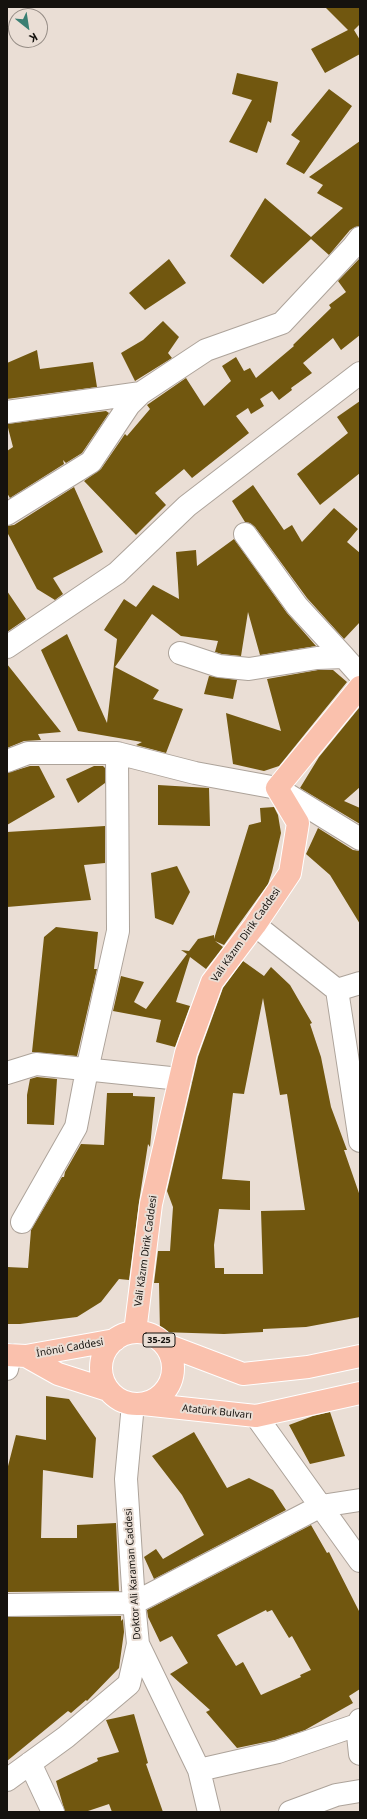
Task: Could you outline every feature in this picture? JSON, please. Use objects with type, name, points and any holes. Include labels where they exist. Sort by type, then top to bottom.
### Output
[{"type":"main road","points":[[277,788],[360,687]]},
{"type":"main road","name":"Vali Kâzım Dirik Caddesi","points":[[135,1332],[151,1204],[186,1053],[212,982],[255,925],[290,873],[298,823],[277,788]]},
{"type":"main road","name":"35-25","points":[[108,1390],[115,1397],[124,1402],[138,1404],[153,1400],[162,1394],[169,1385],[172,1374],[173,1364],[170,1353],[164,1344],[156,1337],[146,1333],[135,1332],[124,1334],[115,1340]]},
{"type":"main road","points":[[108,1390],[102,1380],[101,1364],[107,1348],[115,1340]]},
{"type":"main road","name":"İnönü Caddesi","points":[[13,1359],[115,1340]]},
{"type":"main road","name":"35-25","points":[[164,1344],[243,1374],[308,1367],[360,1356]]},
{"type":"main road","name":"İnönü Caddesi","points":[[13,1359],[108,1390]]},
{"type":"main road","name":"Atatürk Bulvarı","points":[[138,1404],[256,1416],[360,1393]]},
{"type":"street","points":[[7,514],[91,462],[129,405],[141,393],[206,350],[282,323],[360,238]]},
{"type":"street","points":[[7,647],[117,573],[187,506],[360,373]]},
{"type":"street","points":[[7,412],[141,393]]},
{"type":"street","points":[[245,534],[297,606],[360,675]]},
{"type":"street","points":[[180,652],[219,666],[249,669],[317,658],[344,657]]},
{"type":"street","points":[[7,761],[28,753],[117,753],[195,773],[277,788],[360,839]]},
{"type":"street","points":[[22,1222],[76,1127],[118,931],[117,753]]},
{"type":"street","points":[[255,925],[337,990],[360,1141]]},
{"type":"street","points":[[337,990],[360,983]]},
{"type":"street","points":[[7,1073],[36,1064],[180,1079]]},
{"type":"street","name":"Doktor Ali Karaman Caddesi","points":[[7,1780],[66,1737],[129,1684],[138,1644],[134,1602],[130,1514],[126,1479],[138,1404]]},
{"type":"street","points":[[256,1416],[360,1561]]},
{"type":"street","points":[[7,1605],[134,1602],[321,1506],[360,1500]]},
{"type":"street","points":[[138,1644],[199,1770],[209,1812]]},
{"type":"street","points":[[199,1770],[278,1752],[358,1723],[360,1754]]},
{"type":"street","points":[[30,1763],[53,1812]]},
{"type":"street","points":[[290,1812],[336,1795],[360,1791]]},
{"type":"building","points":[[325,7],[360,7],[360,24],[354,30],[360,40],[360,54],[325,73],[311,49],[348,30]]},
{"type":"building","points":[[237,73],[278,82],[271,123],[268,121],[257,153],[229,142],[252,100],[232,94]]},
{"type":"building","points":[[329,89],[352,106],[304,174],[286,164],[300,141],[291,135]]},
{"type":"building","points":[[360,141],[360,226],[350,230],[329,255],[311,239],[263,284],[230,256],[265,198],[311,237],[343,208],[317,193],[323,185],[309,177]]},
{"type":"building","points":[[360,258],[360,335],[341,350],[333,338],[303,363],[312,373],[291,388],[292,390],[279,400],[272,391],[260,399],[264,406],[251,414],[248,408],[236,416],[249,433],[192,478],[184,469],[155,493],[166,505],[136,535],[84,481],[101,469],[125,434],[127,436],[150,409],[147,405],[186,378],[204,406],[231,381],[222,366],[236,357],[244,371],[250,368],[256,378],[294,346],[293,345],[331,308],[329,305],[346,292],[338,281]]},
{"type":"building","points":[[169,259],[186,283],[145,310],[129,293]]},
{"type":"building","points":[[163,321],[179,337],[168,353],[172,358],[135,381],[121,353],[143,340]]},
{"type":"building","points":[[37,350],[40,369],[93,362],[97,387],[7,399],[7,363]]},
{"type":"building","points":[[360,401],[360,473],[320,505],[297,474],[348,433],[337,417]]},
{"type":"building","points":[[106,411],[109,413],[82,453],[66,463],[63,460],[64,464],[10,498],[7,493],[7,451],[13,447],[7,424]]},
{"type":"building","points":[[253,485],[284,530],[292,525],[302,542],[334,508],[358,529],[347,542],[360,553],[360,622],[344,639],[307,598],[255,527],[250,523],[245,522],[232,501]]},
{"type":"building","points":[[74,487],[103,552],[53,578],[63,594],[55,600],[37,589],[7,532],[7,526],[14,525]]},
{"type":"building","points":[[234,539],[287,613],[316,646],[260,655],[248,612],[241,656],[222,654],[215,652],[218,641],[181,636],[152,614],[115,667],[159,690],[153,699],[183,709],[166,753],[136,745],[142,742],[78,731],[41,650],[67,634],[107,723],[117,639],[104,630],[124,599],[136,607],[153,585],[179,599],[176,552],[196,550],[197,566]]},
{"type":"building","points":[[7,591],[26,619],[7,632]]},
{"type":"building","points":[[7,664],[61,732],[38,734],[41,740],[24,741],[7,748]]},
{"type":"building","points":[[318,670],[333,670],[347,682],[279,766],[264,771],[233,764],[226,713],[281,731],[267,679]]},
{"type":"building","points":[[209,676],[237,680],[233,699],[204,694]]},
{"type":"building","points":[[359,708],[360,787],[344,801],[360,808],[360,824],[300,788],[319,757]]},
{"type":"building","points":[[30,766],[39,766],[55,797],[7,825],[7,773]]},
{"type":"building","points":[[94,766],[103,766],[105,768],[105,783],[78,803],[66,779]]},
{"type":"building","points":[[158,785],[209,788],[210,826],[158,825]]},
{"type":"building","points":[[274,807],[278,815],[281,833],[268,884],[224,945],[215,941],[223,947],[206,969],[190,957],[176,1002],[190,1006],[175,1047],[156,1042],[161,1020],[113,1011],[121,976],[144,982],[134,1002],[146,1009],[187,954],[181,950],[189,951],[198,939],[214,935],[214,939],[249,825],[261,822],[260,808]]},
{"type":"building","points":[[105,826],[105,863],[84,865],[91,900],[7,907],[7,832]]},
{"type":"building","points":[[318,828],[353,850],[360,851],[360,924],[330,875],[306,854]]},
{"type":"building","points":[[177,866],[190,892],[173,925],[155,918],[151,873]]},
{"type":"building","points":[[56,927],[98,932],[94,969],[97,969],[77,1056],[32,1052],[44,937]]},
{"type":"building","points":[[243,961],[264,976],[271,967],[290,985],[312,1023],[310,1024],[321,1057],[331,1107],[347,1150],[344,1150],[360,1196],[360,1317],[306,1327],[263,1329],[263,1332],[224,1334],[160,1332],[159,1283],[154,1283],[158,1251],[170,1251],[173,1207],[167,1191],[198,1057],[223,988]],"holes":[[[263,998],[280,1095],[287,1094],[305,1210],[261,1211],[263,1274],[224,1274],[224,1268],[215,1268],[214,1245],[219,1209],[250,1210],[250,1181],[222,1179],[233,1093],[244,1094]]]},
{"type":"building","points":[[37,1077],[57,1079],[54,1125],[27,1124],[27,1095],[30,1079]]},
{"type":"building","points":[[107,1093],[133,1093],[133,1096],[155,1097],[150,1147],[148,1144],[129,1280],[119,1279],[101,1302],[77,1317],[20,1324],[7,1324],[7,1267],[28,1268],[31,1230],[62,1177],[64,1177],[65,1172],[81,1144],[104,1145]]},
{"type":"building","points":[[46,1396],[69,1399],[96,1438],[93,1478],[43,1470],[41,1538],[77,1538],[77,1525],[116,1523],[119,1591],[7,1592],[7,1470],[16,1435],[46,1440]]},
{"type":"building","points":[[330,1412],[345,1456],[310,1464],[289,1425],[313,1416]]},
{"type":"building","points":[[194,1432],[227,1488],[249,1478],[273,1490],[286,1510],[154,1579],[144,1557],[156,1549],[163,1559],[204,1535],[182,1495],[152,1456]]},
{"type":"building","points":[[311,1525],[327,1553],[329,1552],[360,1613],[360,1689],[349,1696],[353,1703],[305,1730],[275,1740],[237,1748],[206,1712],[210,1710],[170,1674],[188,1663],[172,1636],[160,1642],[148,1617],[147,1610]],"holes":[[[266,1610],[267,1612],[272,1610],[289,1638],[292,1636],[311,1670],[300,1675],[301,1677],[261,1695],[243,1662],[236,1666],[217,1635]]]},
{"type":"building","points":[[121,1616],[121,1621],[123,1619],[124,1632],[119,1668],[87,1701],[86,1700],[71,1713],[68,1711],[7,1761],[7,1617]]},
{"type":"building","points":[[134,1714],[148,1763],[146,1764],[163,1812],[112,1812],[109,1804],[85,1812],[65,1812],[56,1781],[98,1761],[97,1758],[119,1752],[106,1720]]}]
